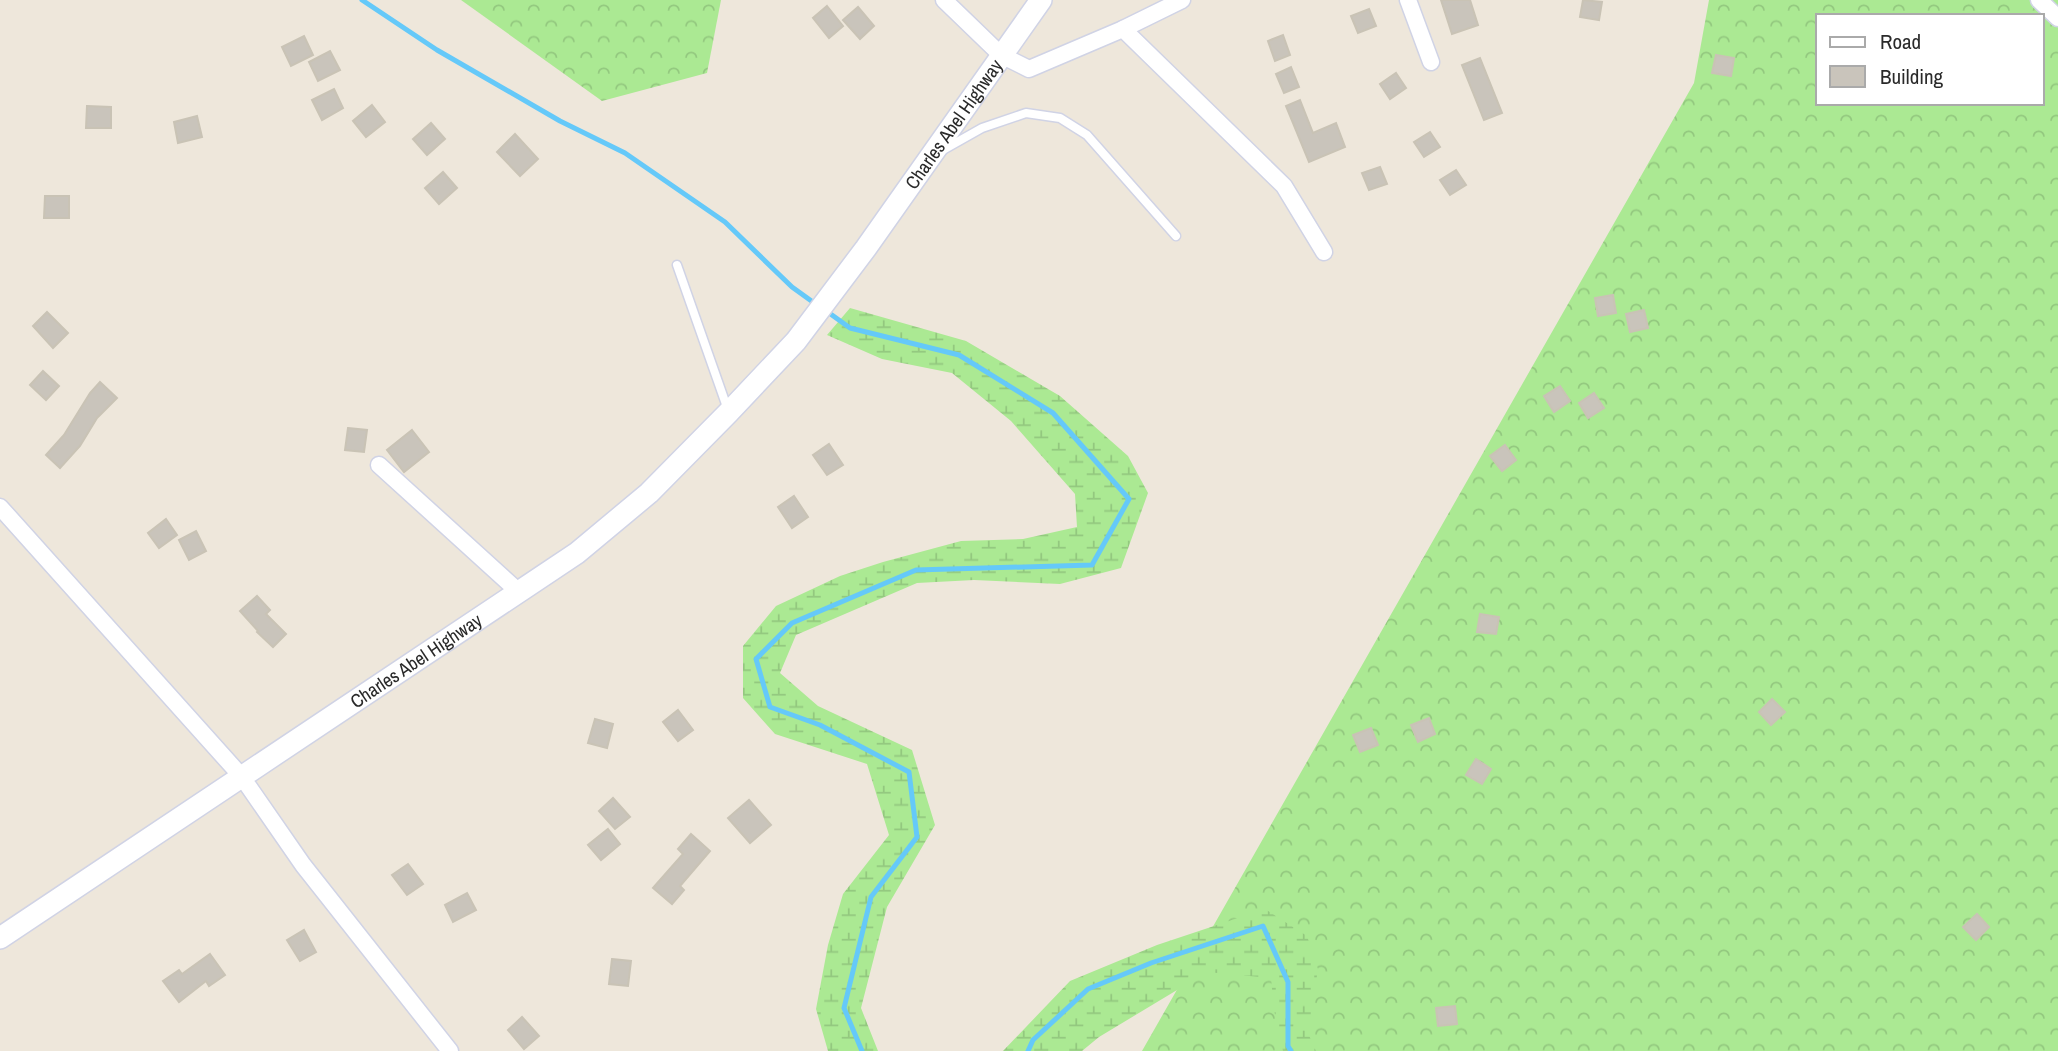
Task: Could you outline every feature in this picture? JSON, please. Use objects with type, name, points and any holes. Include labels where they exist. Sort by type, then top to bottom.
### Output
[{"type":"main road","name":"Charles Abel Highway","points":[[0,937],[577,553],[649,493],[796,341],[866,248],[1041,0]]},
{"type":"street","points":[[944,0],[1001,55],[1029,69],[1123,29],[1182,0]]},
{"type":"street","points":[[1408,0],[1431,62]]},
{"type":"street","points":[[2039,0],[2058,18]]},
{"type":"street","points":[[1123,29],[1284,186],[1324,252]]},
{"type":"street","points":[[379,466],[519,592]]},
{"type":"street","points":[[0,508],[242,777],[303,864],[450,1051]]},
{"type":"lane","points":[[932,156],[982,128],[1026,113],[1060,118],[1087,135],[1176,236]]},
{"type":"lane","points":[[677,265],[729,412]]},
{"type":"green space","points":[[461,0],[721,0],[707,73],[602,101]]},
{"type":"green space","points":[[1709,0],[2058,0],[2058,1051],[1142,1051],[1694,83]]},
{"type":"green space","points":[[850,308],[966,341],[1060,396],[1128,456],[1148,493],[1121,568],[1060,584],[974,580],[917,583],[796,635],[780,673],[818,706],[912,750],[935,825],[887,907],[861,1008],[878,1051],[828,1051],[816,1009],[828,945],[843,894],[889,835],[867,764],[775,734],[743,698],[743,646],[776,606],[840,576],[961,541],[1023,539],[1077,527],[1075,494],[1011,421],[952,373],[882,359],[827,335]]},
{"type":"green space","points":[[1265,909],[1307,936],[1318,969],[1308,1033],[1316,1051],[1283,1051],[1274,1010],[1271,978],[1207,972],[1099,1037],[1082,1051],[1003,1051],[1070,981],[1157,945]]},
{"type":"building","points":[[1441,0],[1470,0],[1478,25],[1452,34]]},
{"type":"building","points":[[1583,0],[1602,2],[1599,20],[1580,17]]},
{"type":"building","points":[[827,6],[843,26],[829,38],[813,18]]},
{"type":"building","points":[[858,7],[874,26],[860,39],[843,20]]},
{"type":"building","points":[[1369,9],[1376,26],[1358,33],[1351,16]]},
{"type":"building","points":[[1283,35],[1290,55],[1275,61],[1268,41]]},
{"type":"building","points":[[304,36],[313,55],[291,66],[282,47]]},
{"type":"building","points":[[330,51],[340,70],[318,81],[309,62]]},
{"type":"building","points":[[1716,55],[1734,58],[1731,76],[1712,73]]},
{"type":"building","points":[[1480,58],[1502,113],[1484,120],[1462,65]]},
{"type":"building","points":[[1291,67],[1299,87],[1284,93],[1276,74]]},
{"type":"building","points":[[1396,73],[1406,88],[1390,99],[1380,84]]},
{"type":"building","points":[[334,89],[343,108],[322,120],[312,100]]},
{"type":"building","points":[[1300,100],[1313,133],[1336,123],[1345,147],[1309,162],[1286,106]]},
{"type":"building","points":[[372,105],[385,122],[366,137],[353,121]]},
{"type":"building","points":[[87,106],[111,107],[111,128],[86,128]]},
{"type":"building","points":[[197,116],[202,137],[178,143],[174,122]]},
{"type":"building","points":[[431,123],[445,139],[427,155],[413,139]]},
{"type":"building","points":[[1430,132],[1440,147],[1424,157],[1414,142]]},
{"type":"building","points":[[515,134],[538,159],[520,176],[497,152]]},
{"type":"building","points":[[1380,167],[1387,184],[1369,190],[1362,173]]},
{"type":"building","points":[[1456,170],[1466,185],[1450,195],[1440,180]]},
{"type":"building","points":[[443,172],[457,188],[439,204],[425,188]]},
{"type":"building","points":[[45,196],[69,196],[69,218],[44,218]]},
{"type":"building","points":[[1613,295],[1616,313],[1598,316],[1595,298]]},
{"type":"building","points":[[1644,310],[1648,328],[1630,332],[1626,314]]},
{"type":"building","points":[[47,312],[68,333],[53,348],[33,326]]},
{"type":"building","points":[[43,371],[59,386],[46,400],[30,385]]},
{"type":"building","points":[[100,382],[117,398],[97,418],[80,446],[60,468],[46,455],[64,435]]},
{"type":"building","points":[[1560,386],[1570,401],[1554,412],[1544,396]]},
{"type":"building","points":[[1594,393],[1604,408],[1588,418],[1579,403]]},
{"type":"building","points":[[348,428],[367,430],[364,452],[345,450]]},
{"type":"building","points":[[412,430],[429,452],[404,472],[387,450]]},
{"type":"building","points":[[829,444],[843,465],[827,475],[813,455]]},
{"type":"building","points":[[1505,445],[1516,460],[1502,471],[1490,456]]},
{"type":"building","points":[[794,496],[808,517],[792,528],[778,507]]},
{"type":"building","points":[[166,519],[177,535],[159,548],[148,533]]},
{"type":"building","points":[[196,531],[206,551],[189,560],[179,540]]},
{"type":"building","points":[[257,596],[270,610],[266,614],[286,634],[273,647],[240,611]]},
{"type":"building","points":[[1480,614],[1499,617],[1496,634],[1477,632]]},
{"type":"building","points":[[1772,699],[1785,712],[1771,725],[1759,712]]},
{"type":"building","points":[[678,710],[693,730],[678,741],[663,722]]},
{"type":"building","points":[[1429,718],[1435,734],[1418,742],[1411,725]]},
{"type":"building","points":[[595,719],[613,724],[607,748],[588,743]]},
{"type":"building","points":[[1371,728],[1378,745],[1360,752],[1353,735]]},
{"type":"building","points":[[1476,759],[1491,769],[1482,784],[1466,775]]},
{"type":"building","points":[[613,798],[630,817],[615,829],[599,811]]},
{"type":"building","points":[[749,800],[771,825],[750,843],[728,818]]},
{"type":"building","points":[[608,829],[620,844],[601,860],[588,845]]},
{"type":"building","points":[[691,834],[710,851],[680,886],[684,890],[672,904],[653,888],[683,854],[678,849]]},
{"type":"building","points":[[408,864],[423,884],[407,895],[392,875]]},
{"type":"building","points":[[467,893],[476,910],[453,922],[445,905]]},
{"type":"building","points":[[1977,914],[1989,927],[1976,940],[1963,927]]},
{"type":"building","points":[[304,930],[316,952],[300,961],[287,940]]},
{"type":"building","points":[[210,954],[225,975],[209,986],[206,981],[179,1002],[163,981],[179,970],[182,974]]},
{"type":"building","points":[[612,959],[631,961],[628,986],[609,984]]},
{"type":"building","points":[[1455,1006],[1457,1024],[1438,1026],[1436,1008]]},
{"type":"building","points":[[522,1017],[539,1036],[524,1049],[508,1030]]},
{"type":"waterway","points":[[362,0],[437,50],[560,121],[625,153],[725,222],[792,287],[817,305]]},
{"type":"waterway","points":[[825,310],[850,328],[959,355],[1053,413],[1129,499],[1092,565],[916,570],[792,623],[756,659],[770,707],[820,725],[909,772],[917,837],[871,897],[844,1008],[862,1051]]},
{"type":"waterway","points":[[1028,1051],[1033,1040],[1088,989],[1151,963],[1263,926],[1288,982],[1288,1046],[1291,1051]]}]
